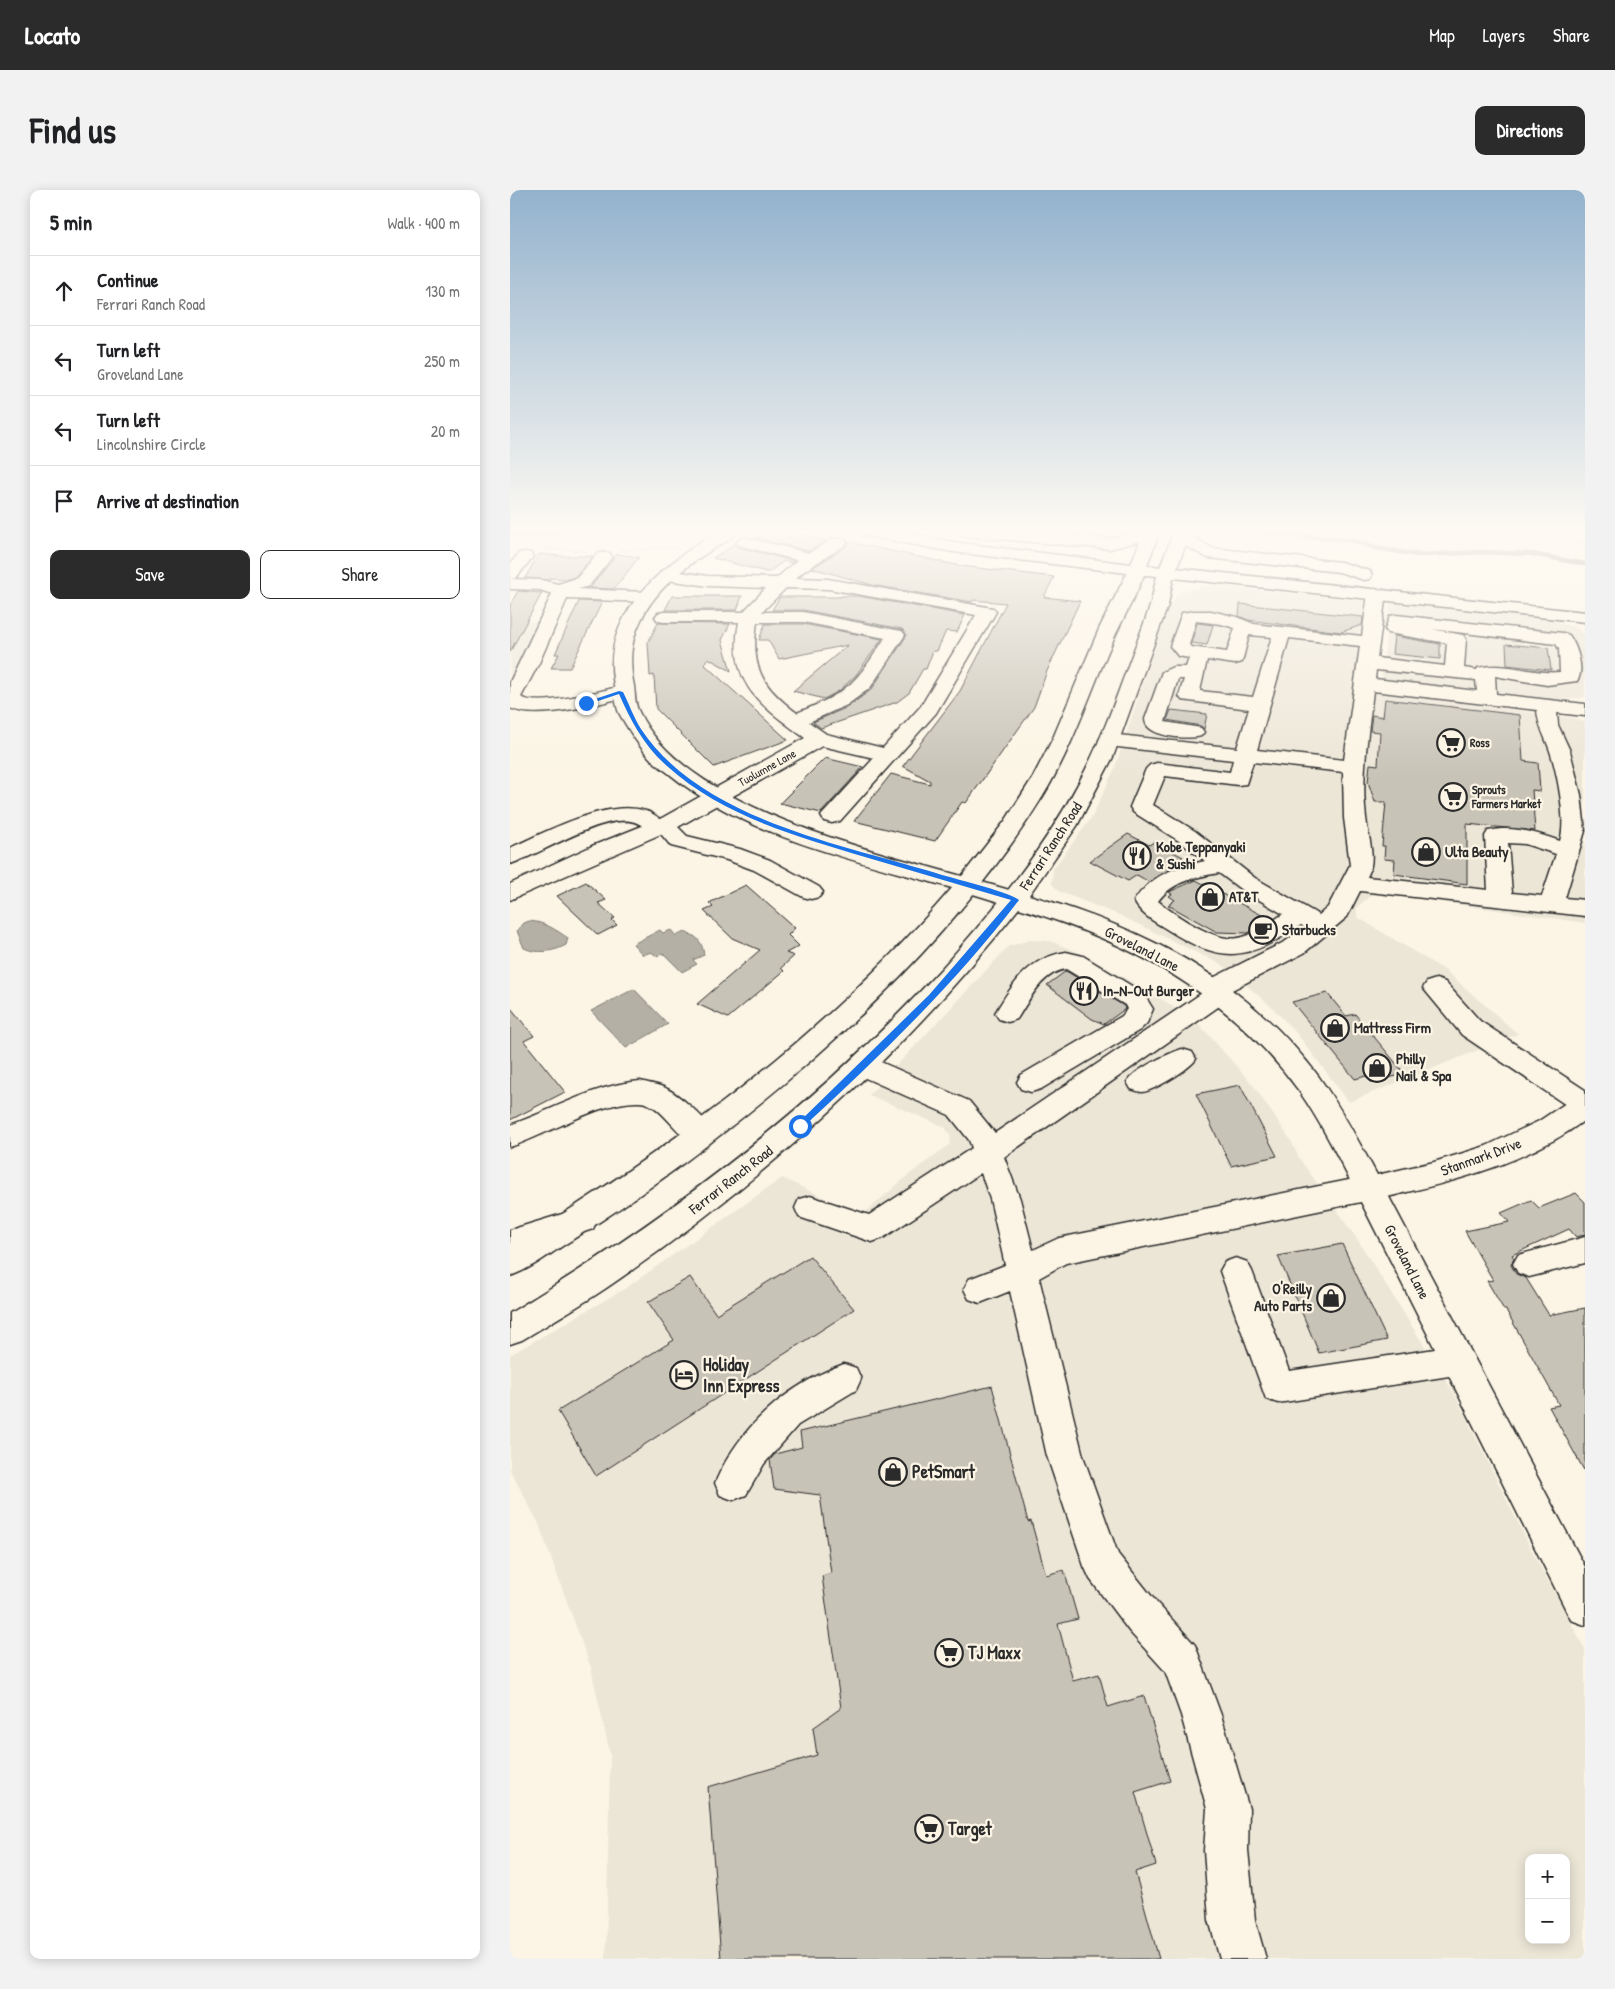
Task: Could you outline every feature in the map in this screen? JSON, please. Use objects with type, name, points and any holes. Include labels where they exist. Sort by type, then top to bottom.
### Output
[{"type":"main road","points":[[551,614],[530,663],[510,698],[518,705],[561,700],[586,703],[621,692]]},
{"type":"main road","name":"Groveland Lane","points":[[637,614],[626,632],[620,654],[621,692],[638,730],[652,748],[690,782],[761,820],[797,834],[1084,921],[1124,937],[1158,954],[1216,992],[1282,1053],[1308,1084],[1347,1146],[1585,1606]]},
{"type":"main road","points":[[752,614],[750,616],[745,641],[746,658],[756,686],[795,721],[819,739],[888,755]]},
{"type":"main road","points":[[832,816],[929,709],[986,614]]},
{"type":"main road","points":[[1101,614],[1098,621],[1105,635]]},
{"type":"main road","points":[[510,1263],[582,1220],[701,1134],[815,1042],[883,977],[968,885],[1014,823],[1048,770],[1065,735],[1115,614]]},
{"type":"main road","name":"Ferrari Ranch Road","points":[[510,1330],[616,1265],[724,1188],[800,1126],[864,1066],[932,997],[1015,900],[1078,805],[1109,740],[1156,614]]},
{"type":"main road","points":[[1224,865],[1182,872],[1150,893],[1146,901],[1149,907],[1214,944],[1236,947],[1338,912],[1362,865],[1356,818],[1353,766],[1375,614]]},
{"type":"main road","points":[[1568,614],[1585,616]]},
{"type":"main road","points":[[1198,663],[1178,646],[1188,617],[1201,615],[1239,622],[1251,630]]},
{"type":"main road","points":[[664,617],[803,617],[896,635],[864,683],[855,691],[837,703],[795,721]]},
{"type":"main road","points":[[1454,672],[1457,640],[1445,636],[1394,629],[1396,620],[1485,665],[1549,696],[1585,710]]},
{"type":"main road","points":[[1235,658],[1241,632],[1251,630],[1370,642]]},
{"type":"main road","points":[[1282,632],[1246,746],[1238,779],[1157,769],[1141,807],[1187,836],[1247,883],[1311,920]]},
{"type":"main road","points":[[1271,663],[1235,658],[1198,663],[1173,673],[1169,676],[1156,724],[1177,731],[1246,746],[1353,766]]},
{"type":"main road","points":[[1198,663],[1189,696],[1259,704]]},
{"type":"main road","points":[[1368,664],[1454,672],[1485,665]]},
{"type":"main road","points":[[1365,684],[1485,665]]},
{"type":"main road","points":[[1549,696],[1548,725],[1560,750],[1570,795],[1574,833],[1551,904]]},
{"type":"main road","name":"Tuolumne Lane","points":[[510,893],[582,858],[661,826],[819,739]]},
{"type":"main road","points":[[1109,740],[1246,746]]},
{"type":"main road","points":[[510,857],[562,833],[607,817],[628,814],[642,816],[661,826],[679,841],[705,849],[732,854],[762,865],[811,892]]},
{"type":"main road","points":[[1501,899],[1496,836],[1528,837],[1568,851]]},
{"type":"main road","points":[[1353,883],[1585,908]]},
{"type":"main road","points":[[810,1208],[872,1229],[988,1153],[1216,992],[1295,947],[1311,920]]},
{"type":"main road","points":[[1008,1014],[1018,994],[1034,978],[1056,961],[1065,959],[1074,962],[1134,999],[1140,1008],[1138,1017],[1131,1023],[1031,1082]]},
{"type":"main road","points":[[1436,988],[1471,1028],[1584,1107]]},
{"type":"main road","points":[[1141,1082],[1182,1060]]},
{"type":"main road","points":[[864,1066],[959,1108],[982,1135],[1005,1199],[1065,1456],[1103,1566],[1143,1617],[1181,1659],[1201,1715],[1228,1809],[1226,1850],[1232,1920],[1243,1959]]},
{"type":"main road","points":[[510,1136],[608,1097],[632,1091],[654,1095],[701,1134]]},
{"type":"main road","name":"Stanmark Drive","points":[[980,1289],[1022,1272],[1059,1252],[1420,1178],[1487,1158],[1548,1129],[1584,1107]]},
{"type":"main road","points":[[510,1243],[582,1220]]},
{"type":"main road","points":[[1529,1264],[1585,1250]]},
{"type":"main road","points":[[1236,1271],[1278,1388],[1458,1360]]},
{"type":"main road","points":[[733,1483],[751,1452],[786,1414],[844,1379]]},
{"type":"shaded area","points":[[1166,614],[1365,614],[1359,689],[1573,718],[1585,722],[1585,923],[1375,892],[1357,907],[1357,917],[1446,971],[1518,1034],[1349,1102],[1298,1035],[1271,1006],[1222,965],[1119,915],[1060,892],[1052,884],[1053,869],[1092,817],[1114,770]]},
{"type":"shaded area","points":[[1389,614],[1490,614],[1551,620],[1577,628],[1585,636],[1585,697],[1558,700],[1381,681]]},
{"type":"shaded area","points":[[550,621],[510,700],[510,622]]},
{"type":"shaded area","points":[[529,921],[545,925],[559,932],[568,938],[566,945],[545,951],[534,951],[524,948],[517,931],[524,923]]},
{"type":"shaded area","points":[[660,930],[663,933],[671,930],[676,936],[683,932],[692,935],[700,942],[704,955],[693,960],[697,964],[682,972],[663,953],[657,956],[651,952],[643,955],[633,944]]},
{"type":"shaded area","points":[[1030,940],[1050,941],[1080,953],[1157,996],[1199,1024],[1253,1085],[1290,1139],[1299,1158],[1357,1239],[1454,1393],[1531,1549],[1585,1649],[1585,1959],[606,1959],[610,1754],[591,1668],[538,1522],[510,1470],[510,1355],[626,1288],[782,1178],[862,1215],[906,1177],[949,1145],[951,1137],[945,1127],[869,1095],[1009,946]]},
{"type":"shaded area","points":[[634,989],[668,1024],[626,1048],[591,1011]]},
{"type":"building","points":[[510,614],[531,614],[510,652]]},
{"type":"building","points":[[573,614],[596,614],[570,668],[551,668],[559,654],[555,654]]},
{"type":"building","points":[[822,614],[965,615],[957,632],[946,631],[937,651],[933,651],[926,669],[923,669],[909,693],[897,702],[821,728],[813,722],[848,707],[872,689],[907,635],[902,629]]},
{"type":"building","points":[[1000,614],[1074,614],[1047,671],[1034,707],[966,803],[962,802],[935,841],[854,821],[891,774],[930,784],[930,781],[903,766],[960,691]]},
{"type":"building","points":[[1239,614],[1330,614],[1363,617],[1362,625],[1341,632],[1248,620],[1239,616]]},
{"type":"building","points":[[658,623],[730,624],[722,640],[731,671],[708,658],[704,664],[788,740],[714,767],[656,709],[654,675],[650,676],[648,642]]},
{"type":"building","points":[[1197,623],[1213,625],[1207,645],[1191,643]]},
{"type":"building","points":[[765,624],[803,624],[882,639],[856,675],[839,691],[824,699],[793,691],[848,645],[779,659],[768,640],[759,640]]},
{"type":"building","points":[[1394,636],[1440,644],[1440,659],[1392,654]]},
{"type":"building","points":[[1506,644],[1548,648],[1551,670],[1507,665]]},
{"type":"building","points":[[1385,699],[1520,715],[1523,761],[1538,763],[1540,791],[1532,790],[1535,831],[1467,824],[1467,884],[1394,874],[1395,860],[1384,859],[1385,846],[1382,846],[1386,802],[1375,802],[1368,782],[1370,764],[1378,765],[1380,732],[1370,731],[1372,715],[1383,717]]},
{"type":"building","points":[[1171,710],[1207,714],[1204,729],[1201,726],[1167,720]]},
{"type":"building","points":[[825,758],[863,767],[821,813],[780,803]]},
{"type":"building","points":[[1128,834],[1149,845],[1154,842],[1183,857],[1170,866],[1173,868],[1149,882],[1137,875],[1128,881],[1090,861]]},
{"type":"building","points":[[1196,880],[1271,920],[1248,933],[1217,932],[1168,905],[1175,900],[1169,896],[1172,894],[1169,892]]},
{"type":"building","points":[[586,882],[606,900],[598,903],[615,918],[612,920],[617,925],[598,935],[557,896]]},
{"type":"building","points":[[746,885],[795,928],[788,935],[799,946],[786,953],[794,956],[781,968],[784,971],[728,1018],[697,1004],[760,950],[732,938],[704,911],[713,907],[709,903]]},
{"type":"building","name":"In-N-Out Burger","points":[[1066,971],[1124,1006],[1125,1009],[1104,1024],[1092,1019],[1047,985]]},
{"type":"building","points":[[1327,993],[1346,1016],[1355,1014],[1405,1074],[1371,1082],[1366,1076],[1355,1079],[1292,1002]]},
{"type":"building","points":[[510,1007],[534,1036],[524,1041],[565,1092],[510,1120]]},
{"type":"building","points":[[1240,1085],[1277,1156],[1231,1166],[1196,1094]]},
{"type":"building","points":[[1576,1193],[1585,1202],[1585,1235],[1576,1237],[1569,1229],[1512,1255],[1514,1258],[1511,1265],[1516,1274],[1526,1278],[1549,1315],[1585,1308],[1585,1472],[1549,1407],[1559,1405],[1506,1310],[1504,1310],[1487,1281],[1493,1280],[1465,1231],[1509,1222],[1501,1213],[1531,1200],[1539,1208]]},
{"type":"building","name":"O'Reilly Auto Parts","points":[[1342,1244],[1387,1340],[1319,1353],[1278,1256]]},
{"type":"building","name":"Holiday Inn Express","points":[[810,1256],[854,1309],[596,1476],[558,1411],[674,1340],[648,1302],[690,1277],[716,1314]]},
{"type":"building","points":[[992,1386],[1028,1522],[1031,1521],[1046,1575],[1064,1570],[1078,1619],[1058,1624],[1073,1681],[1099,1674],[1108,1707],[1144,1696],[1170,1781],[1135,1792],[1156,1865],[1135,1872],[1159,1959],[721,1959],[708,1787],[817,1755],[813,1728],[841,1708],[822,1576],[831,1573],[820,1495],[774,1489],[770,1460],[775,1454],[802,1447],[800,1432]]},
{"type":"place","name":"Ross","points":[[1451,743]]},
{"type":"place","name":"Sprouts Farmers Market","points":[[1453,797]]},
{"type":"place","name":"Ulta Beauty","points":[[1426,852]]},
{"type":"place","name":"Kobe Teppanyaki & Sushi","points":[[1137,856]]},
{"type":"place","name":"AT&T","points":[[1210,897]]},
{"type":"place","name":"Starbucks","points":[[1263,930]]},
{"type":"place","name":"In-N-Out Burger","points":[[1084,991]]},
{"type":"place","name":"Mattress Firm","points":[[1335,1028]]},
{"type":"place","name":"Philly Nail & Spa","points":[[1377,1068]]},
{"type":"place","name":"O'Reilly Auto Parts","points":[[1331,1298]]},
{"type":"place","name":"Holiday Inn Express","points":[[684,1375]]},
{"type":"place","name":"PetSmart","points":[[893,1472]]},
{"type":"place","name":"TJ Maxx","points":[[949,1653]]},
{"type":"place","name":"Target","points":[[929,1829]]},
{"type":"route","points":[[586,703],[621,692],[628,712],[638,730],[668,764],[690,782],[761,820],[797,834],[1015,900],[932,997],[864,1066],[800,1126]]}]
